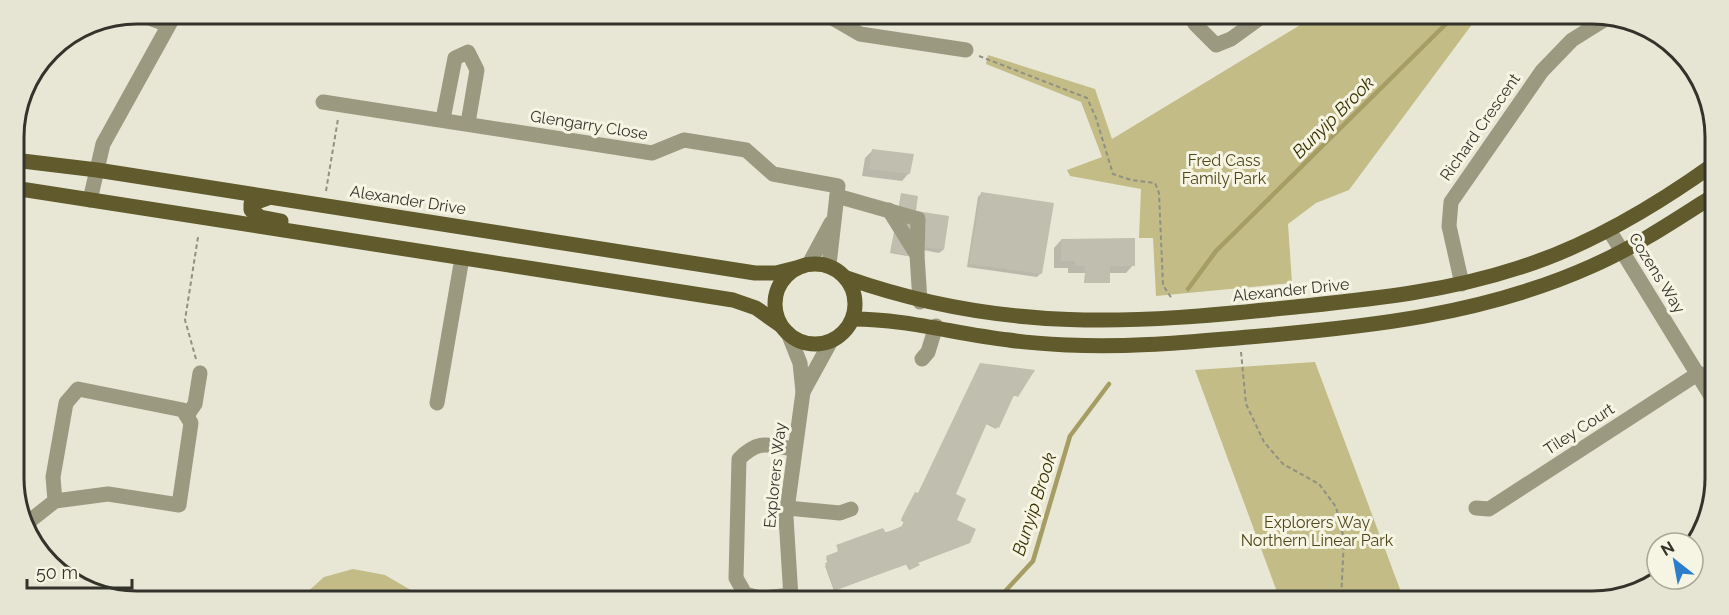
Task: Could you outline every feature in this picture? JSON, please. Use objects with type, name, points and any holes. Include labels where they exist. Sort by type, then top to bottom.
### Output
[{"type":"main road","name":"Alexander Drive","points":[[24,161],[97,170],[755,273],[776,273],[803,266]]},
{"type":"main road","name":"Alexander Drive","points":[[847,278],[920,302],[999,316],[1129,321],[1386,298],[1462,284],[1550,257],[1609,230],[1648,208],[1705,170]]},
{"type":"main road","points":[[24,190],[733,300],[756,308],[784,329],[804,342],[818,344],[831,341],[843,333],[853,319],[856,297],[847,278],[830,265],[803,266],[785,277],[776,297],[775,311],[784,329]]},
{"type":"main road","points":[[272,198],[251,204],[253,214],[297,224],[332,239]]},
{"type":"main road","points":[[853,319],[880,319],[936,326],[1009,340],[1071,345],[1162,345],[1410,320],[1466,309],[1541,287],[1621,251],[1705,201]]},
{"type":"street","points":[[90,201],[109,131],[169,24]]},
{"type":"street","points":[[843,24],[860,34],[966,50]]},
{"type":"street","points":[[1195,24],[1216,45],[1231,39],[1252,24]]},
{"type":"street","name":"Richard Crescent","points":[[1462,284],[1449,226],[1451,202],[1542,71],[1572,40],[1598,24]]},
{"type":"street","points":[[443,119],[455,58],[468,52],[477,70],[468,123]]},
{"type":"street","name":"Glengarry Close","points":[[323,102],[652,153],[684,140],[746,150],[773,174],[838,186],[837,196]]},
{"type":"street","points":[[830,265],[837,196],[889,210],[916,255],[920,302]]},
{"type":"street","points":[[803,266],[834,218]]},
{"type":"street","name":"Cozens Way","points":[[1609,230],[1705,384]]},
{"type":"street","points":[[437,404],[462,258]]},
{"type":"street","points":[[922,359],[928,352],[936,326]]},
{"type":"street","name":"Explorers Way","points":[[784,329],[800,363],[804,392],[787,508],[786,551],[790,591]]},
{"type":"street","name":"Explorers Way","points":[[804,392],[831,341]]},
{"type":"street","points":[[188,414],[195,404],[200,373]]},
{"type":"street","name":"Tiley Court","points":[[1476,508],[1489,509],[1699,373]]},
{"type":"street","points":[[32,519],[55,501],[108,494],[179,505],[190,423],[188,414],[183,410],[78,389],[66,403],[53,477],[55,501]]},
{"type":"street","points":[[743,591],[736,578],[739,459],[750,448],[760,444],[794,449]]},
{"type":"street","points":[[787,508],[840,513],[850,508]]},
{"type":"path","points":[[966,50],[1087,98],[1096,118],[1113,174],[1131,180],[1155,183],[1159,193],[1163,285],[1172,299]]},
{"type":"path","points":[[326,193],[340,105]]},
{"type":"path","points":[[198,237],[185,320],[200,373]]},
{"type":"path","points":[[1238,338],[1246,404],[1264,442],[1283,464],[1324,490],[1341,522],[1345,558],[1342,591]]},
{"type":"green space","name":"Fred Cass Family Park","points":[[1302,24],[1472,24],[1349,190],[1316,203],[1288,224],[1292,283],[1156,296],[1153,238],[1139,238],[1141,189],[1070,176],[1067,170],[1102,157],[1081,102],[986,64],[988,55],[1095,89],[1112,139]]},
{"type":"green space","name":"Explorers Way Northern Linear Park","points":[[1315,362],[1401,591],[1277,591],[1195,370]]},
{"type":"green space","points":[[353,569],[385,575],[412,591],[309,591],[324,577]]},
{"type":"building","points":[[872,149],[914,154],[910,174],[869,169]]},
{"type":"building","points":[[981,192],[1054,203],[1042,274],[969,264]]},
{"type":"building","points":[[901,193],[918,196],[916,211],[949,216],[944,250],[912,245],[910,256],[891,252]]},
{"type":"building","points":[[1135,238],[1135,266],[1110,266],[1110,283],[1085,283],[1085,266],[1075,266],[1075,261],[1061,261],[1061,239]]},
{"type":"building","points":[[980,363],[1035,370],[1018,397],[1014,395],[999,428],[987,423],[956,494],[966,499],[957,520],[976,529],[970,543],[918,563],[920,565],[910,570],[908,564],[835,590],[825,563],[829,562],[826,556],[839,551],[836,545],[883,528],[886,533],[902,526],[904,521],[901,519],[915,492],[918,493]]},
{"type":"waterway","name":"Bunyip Brook","points":[[1188,289],[1216,251],[1446,24]]},
{"type":"waterway","name":"Bunyip Brook","points":[[1005,591],[1033,561],[1070,436],[1109,384]]}]
